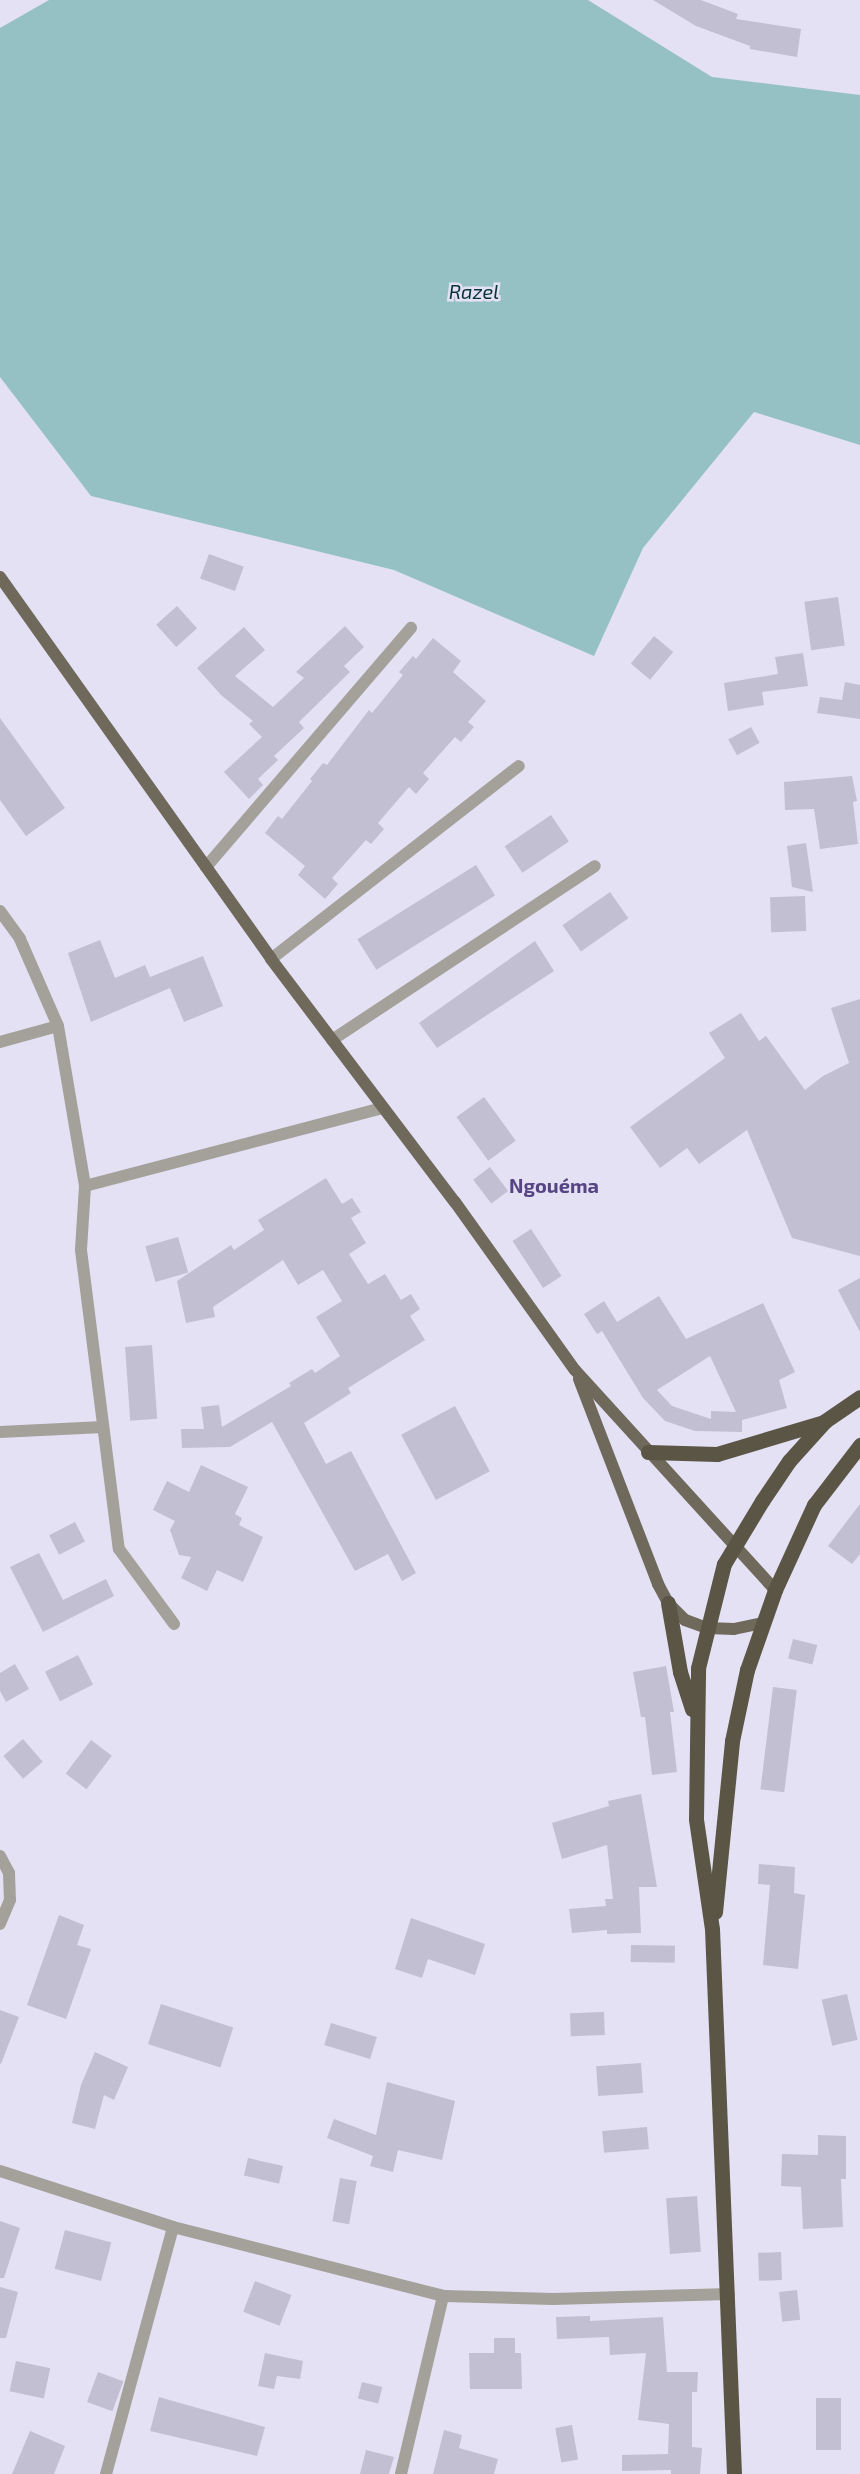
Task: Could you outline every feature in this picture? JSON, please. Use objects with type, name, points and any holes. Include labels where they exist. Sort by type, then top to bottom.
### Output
[{"type":"highway","points":[[734,2474],[729,2294],[712,1929],[696,1819],[698,1668],[724,1564],[789,1461],[825,1421],[860,1397]]},
{"type":"highway","points":[[648,1452],[717,1454],[825,1421]]},
{"type":"highway","points":[[712,1929],[732,1741],[748,1670],[762,1623],[775,1590],[814,1506],[860,1445]]},
{"type":"highway","points":[[668,1603],[680,1672],[696,1719]]},
{"type":"main road","points":[[0,576],[271,958],[382,1108],[455,1202],[575,1370],[648,1452],[736,1544],[775,1590]]},
{"type":"main road","points":[[575,1370],[643,1539],[658,1584],[668,1603],[685,1620],[707,1628],[734,1629],[762,1623]]},
{"type":"street","points":[[206,867],[412,628]]},
{"type":"street","points":[[271,958],[519,766]]},
{"type":"street","points":[[332,1040],[594,866]]},
{"type":"street","points":[[0,911],[20,939],[58,1026],[85,1186],[81,1250],[119,1550],[174,1624]]},
{"type":"street","points":[[0,1042],[58,1026]]},
{"type":"street","points":[[85,1186],[382,1108]]},
{"type":"street","points":[[0,1432],[103,1427]]},
{"type":"street","points":[[0,1856],[9,1873],[10,1900],[0,1924]]},
{"type":"street","points":[[0,2171],[173,2227],[443,2296],[553,2299],[729,2294]]},
{"type":"street","points":[[106,2474],[173,2227]]},
{"type":"street","points":[[401,2474],[443,2296]]},
{"type":"water","name":"Razel","points":[[49,0],[588,0],[712,77],[860,95],[860,445],[754,412],[643,548],[594,656],[394,570],[91,496],[0,377],[0,28]]},
{"type":"building","points":[[653,0],[701,0],[738,14],[736,19],[801,29],[797,57],[750,49],[750,46],[696,26]]},
{"type":"building","points":[[209,554],[244,567],[235,591],[200,578]]},
{"type":"building","points":[[838,597],[845,646],[811,650],[804,602]]},
{"type":"building","points":[[177,606],[197,628],[176,647],[156,625]]},
{"type":"building","points":[[345,626],[364,647],[344,666],[350,672],[299,722],[304,728],[274,756],[278,760],[258,779],[263,785],[249,799],[224,772],[262,737],[249,724],[253,721],[221,695],[197,668],[244,627],[265,650],[235,676],[273,707],[304,678],[296,672]]},
{"type":"building","points":[[654,636],[673,652],[650,680],[631,664]]},
{"type":"building","points":[[433,638],[461,661],[453,672],[486,701],[468,722],[474,727],[461,742],[455,737],[423,773],[429,779],[416,794],[409,787],[378,823],[384,829],[371,844],[366,840],[332,878],[338,884],[325,899],[298,875],[305,866],[265,833],[278,816],[282,819],[312,781],[310,779],[323,763],[327,765],[369,710],[372,713],[403,675],[399,672],[413,656],[416,659]]},
{"type":"building","points":[[803,653],[808,686],[762,692],[764,705],[728,711],[724,683],[778,674],[775,657]]},
{"type":"building","points":[[845,682],[860,685],[860,719],[817,713],[820,697],[842,700]]},
{"type":"building","points":[[0,718],[65,808],[26,836],[0,800]]},
{"type":"building","points":[[751,727],[760,743],[737,755],[728,740]]},
{"type":"building","points":[[852,776],[857,801],[853,802],[858,844],[820,849],[814,809],[785,810],[784,782]]},
{"type":"building","points":[[551,815],[569,842],[522,873],[505,846]]},
{"type":"building","points":[[806,843],[813,892],[792,887],[787,846]]},
{"type":"building","points":[[476,865],[495,896],[376,970],[357,939]]},
{"type":"building","points":[[610,892],[628,918],[581,951],[562,925]]},
{"type":"building","points":[[805,896],[806,931],[771,932],[770,897]]},
{"type":"building","points":[[100,940],[115,978],[145,965],[150,977],[203,956],[223,1006],[184,1022],[170,988],[91,1022],[68,953]]},
{"type":"building","points":[[535,941],[554,971],[437,1048],[419,1023]]},
{"type":"building","points":[[860,999],[860,1256],[792,1238],[747,1130],[699,1164],[687,1148],[660,1168],[630,1127],[725,1058],[709,1033],[741,1013],[759,1041],[766,1036],[805,1090],[823,1076],[849,1063],[831,1008]]},
{"type":"building","points":[[484,1097],[516,1141],[488,1161],[456,1117]]},
{"type":"building","points":[[490,1167],[508,1191],[491,1204],[473,1180]]},
{"type":"building","points":[[326,1178],[342,1204],[352,1198],[361,1212],[351,1218],[366,1243],[349,1254],[368,1284],[385,1274],[401,1300],[411,1294],[420,1309],[410,1316],[425,1340],[348,1388],[351,1393],[304,1423],[326,1464],[351,1451],[416,1573],[402,1581],[388,1554],[355,1571],[272,1422],[230,1447],[182,1448],[181,1429],[204,1429],[201,1407],[219,1405],[222,1427],[291,1386],[289,1383],[312,1369],[315,1373],[340,1356],[316,1317],[342,1301],[323,1270],[298,1285],[283,1260],[213,1307],[215,1317],[186,1323],[177,1281],[231,1245],[234,1250],[264,1230],[258,1220]]},
{"type":"building","points":[[531,1229],[561,1276],[543,1288],[513,1241]]},
{"type":"building","points":[[178,1237],[188,1273],[156,1282],[145,1246]]},
{"type":"building","points":[[860,1278],[860,1332],[838,1290]]},
{"type":"building","points":[[659,1296],[686,1339],[763,1303],[795,1372],[779,1380],[787,1408],[742,1420],[742,1432],[695,1431],[665,1421],[643,1398],[602,1331],[597,1334],[584,1314],[604,1301],[617,1322]],"holes":[[[710,1356],[736,1412],[711,1411],[711,1419],[672,1406],[657,1390]]]},
{"type":"building","points":[[152,1345],[157,1419],[130,1421],[125,1347]]},
{"type":"building","points":[[455,1406],[490,1471],[436,1500],[401,1435]]},
{"type":"building","points":[[201,1465],[248,1487],[235,1514],[242,1518],[239,1525],[263,1537],[243,1582],[217,1570],[207,1591],[181,1578],[191,1557],[179,1555],[170,1530],[175,1521],[153,1510],[167,1481],[189,1492]]},
{"type":"building","points":[[860,1504],[860,1554],[852,1564],[828,1546]]},
{"type":"building","points":[[75,1522],[85,1542],[59,1555],[49,1535]]},
{"type":"building","points":[[39,1553],[63,1600],[106,1579],[114,1596],[43,1632],[10,1567]]},
{"type":"building","points":[[793,1639],[817,1645],[812,1664],[788,1658]]},
{"type":"building","points":[[78,1655],[93,1684],[60,1701],[45,1672]]},
{"type":"building","points":[[15,1664],[29,1689],[6,1702],[0,1691],[0,1673]]},
{"type":"building","points":[[666,1666],[674,1712],[670,1712],[677,1772],[652,1775],[645,1717],[641,1717],[633,1672]]},
{"type":"building","points":[[773,1687],[797,1690],[784,1792],[760,1789]]},
{"type":"building","points":[[23,1739],[43,1762],[23,1779],[3,1756]]},
{"type":"building","points":[[91,1740],[112,1756],[86,1789],[66,1774]]},
{"type":"building","points":[[641,1794],[657,1887],[639,1887],[641,1933],[607,1934],[607,1930],[572,1933],[569,1909],[606,1906],[605,1899],[613,1899],[607,1845],[562,1859],[552,1823],[609,1806],[608,1801]]},
{"type":"building","points":[[759,1864],[795,1867],[794,1893],[805,1895],[798,1969],[763,1965],[770,1885],[758,1884]]},
{"type":"building","points":[[59,1915],[84,1925],[77,1945],[91,1949],[66,2019],[27,2005]]},
{"type":"building","points":[[411,1918],[485,1944],[475,1975],[428,1959],[422,1978],[395,1969]]},
{"type":"building","points":[[631,1945],[675,1946],[675,1963],[631,1962]]},
{"type":"building","points":[[847,1994],[858,2040],[832,2046],[822,2000]]},
{"type":"building","points":[[161,2004],[233,2027],[220,2067],[148,2044]]},
{"type":"building","points":[[0,2010],[19,2017],[1,2064],[0,2063]]},
{"type":"building","points":[[604,2012],[605,2035],[571,2036],[570,2013]]},
{"type":"building","points":[[331,2023],[377,2037],[370,2059],[324,2045]]},
{"type":"building","points":[[95,2052],[128,2067],[114,2100],[104,2095],[95,2129],[72,2123],[81,2085]]},
{"type":"building","points":[[641,2063],[643,2093],[598,2096],[596,2066]]},
{"type":"building","points":[[387,2082],[455,2101],[442,2160],[398,2150],[393,2172],[370,2166],[373,2156],[327,2138],[334,2119],[376,2135]]},
{"type":"building","points":[[647,2127],[649,2149],[604,2153],[602,2131]]},
{"type":"building","points":[[818,2135],[846,2136],[846,2179],[841,2179],[843,2227],[803,2229],[801,2187],[781,2186],[782,2154],[818,2155]]},
{"type":"building","points":[[248,2158],[283,2166],[279,2184],[244,2176]]},
{"type":"building","points":[[340,2178],[357,2181],[349,2224],[332,2221]]},
{"type":"building","points":[[697,2196],[701,2252],[670,2254],[666,2198]]},
{"type":"building","points":[[0,2221],[20,2228],[4,2278],[0,2278]]},
{"type":"building","points":[[65,2230],[111,2242],[101,2281],[55,2269]]},
{"type":"building","points":[[781,2252],[782,2280],[759,2281],[758,2253]]},
{"type":"building","points":[[255,2281],[291,2295],[280,2326],[243,2312]]},
{"type":"building","points":[[0,2287],[18,2292],[6,2338],[0,2338]]},
{"type":"building","points":[[797,2290],[800,2320],[782,2322],[779,2292]]},
{"type":"building","points":[[590,2316],[590,2321],[663,2317],[667,2372],[698,2372],[697,2392],[692,2392],[692,2447],[702,2448],[700,2474],[671,2474],[671,2470],[622,2471],[622,2455],[668,2454],[669,2424],[638,2420],[646,2353],[610,2355],[609,2337],[557,2339],[556,2317]]},
{"type":"building","points":[[494,2338],[515,2338],[515,2353],[521,2353],[522,2389],[470,2389],[469,2353],[494,2353]]},
{"type":"building","points":[[265,2353],[303,2361],[300,2379],[277,2376],[274,2389],[258,2386]]},
{"type":"building","points":[[16,2361],[50,2368],[44,2399],[10,2391]]},
{"type":"building","points":[[98,2372],[123,2381],[112,2411],[87,2402]]},
{"type":"building","points":[[362,2382],[382,2387],[378,2404],[358,2398]]},
{"type":"building","points":[[159,2397],[265,2427],[257,2456],[150,2431]]},
{"type":"building","points":[[816,2398],[841,2398],[841,2450],[816,2450]]},
{"type":"building","points":[[572,2425],[578,2459],[561,2462],[555,2428]]},
{"type":"building","points":[[444,2430],[462,2435],[459,2448],[498,2459],[494,2474],[433,2474]]},
{"type":"building","points":[[30,2431],[65,2446],[54,2474],[12,2474]]},
{"type":"building","points":[[366,2450],[394,2457],[389,2474],[360,2474]]},
{"type":"district","name":"Ngouéma","points":[[554,1185]]}]
